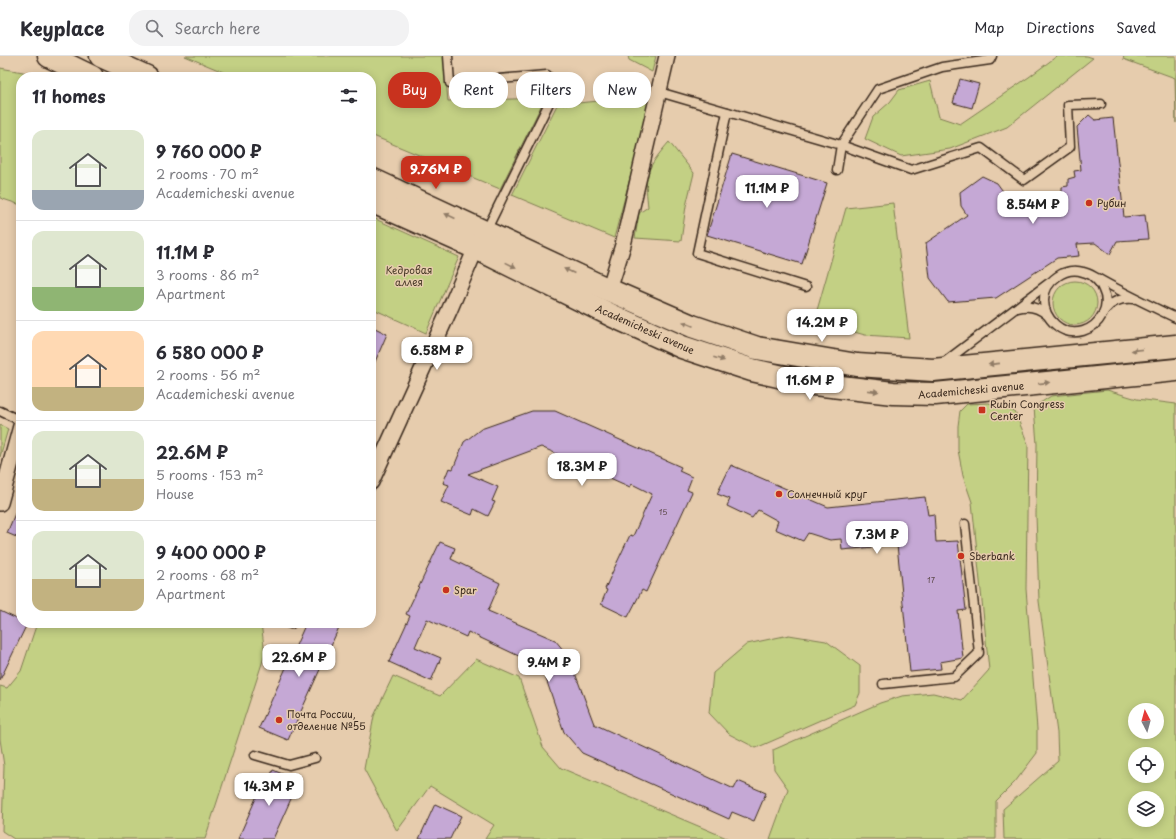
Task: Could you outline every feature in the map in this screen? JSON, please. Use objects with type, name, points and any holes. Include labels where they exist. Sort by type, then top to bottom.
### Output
[{"type":"main road","points":[[49,56],[82,72]]},
{"type":"main road","points":[[101,56],[136,72]]},
{"type":"main road","name":"Academicheski avenue","points":[[376,183],[481,240],[613,316],[682,347],[752,370],[814,384],[893,393],[935,394],[1176,370]]},
{"type":"main road","name":"Academicheski avenue","points":[[376,203],[481,240],[609,290],[692,326],[757,348],[857,365],[933,370],[1176,346]]},
{"type":"main road","points":[[933,370],[935,394]]},
{"type":"street","points":[[609,290],[623,245],[667,56]]},
{"type":"street","points":[[376,471],[481,240]]},
{"type":"street","points":[[0,503],[16,444]]},
{"type":"lane","points":[[448,56],[450,83],[548,75],[549,103],[481,240]]},
{"type":"lane","points":[[837,170],[841,145],[878,89],[942,67],[990,60],[992,56]]},
{"type":"lane","points":[[659,92],[841,145],[911,170],[982,148],[1024,180],[1070,147],[1068,105],[1101,104]]},
{"type":"lane","points":[[727,112],[697,253],[806,288]]},
{"type":"lane","points":[[933,370],[1053,280],[1062,274],[1072,271],[1082,272],[1092,276],[1135,299],[1176,318]]},
{"type":"lane","points":[[1092,276],[1099,282],[1104,291],[1106,301],[1104,311]]},
{"type":"lane","points":[[1048,316],[1044,307],[1044,297],[1047,288],[1053,280]]},
{"type":"lane","points":[[1015,309],[1024,306],[1040,309],[1054,324],[1062,329],[1072,332],[1082,331],[1092,327],[1099,320],[1109,304],[1125,299],[1135,299]]},
{"type":"lane","points":[[0,411],[16,418]]},
{"type":"lane","points":[[884,684],[954,677],[979,653],[965,524]]},
{"type":"lane","points":[[255,755],[289,766],[315,758]]},
{"type":"green space","points":[[185,56],[444,56],[449,108],[508,108],[508,99],[516,99],[516,108],[540,108],[500,189],[376,137],[376,72],[223,72]]},
{"type":"green space","points":[[628,56],[656,56],[652,72],[629,60]]},
{"type":"green space","points":[[1057,56],[1087,56],[1093,58],[1007,127],[950,149],[901,156],[865,139],[873,117],[890,102],[899,90],[930,81],[939,117],[960,124]]},
{"type":"green space","points":[[1124,56],[1176,56],[1176,123],[1175,78],[1123,59]]},
{"type":"green space","points":[[0,68],[23,72],[16,72],[16,203],[0,198]]},
{"type":"green space","points":[[585,102],[593,102],[593,108],[649,108],[614,238],[512,195],[556,108],[585,108]]},
{"type":"green space","points":[[669,142],[694,173],[686,206],[681,241],[635,238],[639,213],[648,207],[646,186],[649,170]]},
{"type":"green space","points":[[893,203],[909,338],[865,335],[814,321],[846,208]]},
{"type":"green space","name":"Кедровая аллея","points":[[376,219],[459,257],[426,333],[376,310]]},
{"type":"green space","points":[[1071,281],[1079,281],[1084,282],[1091,287],[1096,294],[1096,312],[1091,319],[1084,324],[1071,325],[1063,322],[1056,315],[1053,307],[1053,299],[1056,291],[1063,284]]},
{"type":"green space","points":[[1107,390],[1137,399],[1176,404],[1176,839],[1004,839],[1003,809],[1058,761],[1057,733],[1039,601],[1036,515],[1037,444],[1034,407],[1051,396]]},
{"type":"green space","points":[[989,403],[1015,412],[1028,444],[1026,589],[1037,729],[1037,753],[1015,782],[996,801],[996,839],[770,839],[788,789],[774,769],[773,750],[880,703],[902,696],[933,693],[962,700],[989,670],[972,502],[963,476],[958,450],[958,426],[960,411],[967,404]]},
{"type":"green space","points":[[0,425],[8,429],[0,457]]},
{"type":"green space","points":[[35,628],[262,628],[265,654],[205,839],[14,839],[2,831],[4,766],[0,739],[0,686],[7,688],[21,671]]},
{"type":"green space","points":[[789,635],[826,641],[860,666],[860,693],[855,705],[756,748],[729,734],[709,713],[713,673],[747,644]]},
{"type":"green space","points":[[476,659],[519,678],[543,747],[561,768],[729,839],[485,839],[494,825],[430,786],[397,831],[364,769],[374,716],[393,676],[440,696]]},
{"type":"building","points":[[960,79],[979,84],[972,108],[953,103]]},
{"type":"building","name":"Рубин","points":[[1089,115],[1095,120],[1113,118],[1124,217],[1145,215],[1148,239],[1117,241],[1110,254],[1095,243],[1077,244],[1079,256],[1057,258],[996,298],[948,302],[930,278],[926,243],[967,215],[961,206],[960,192],[982,176],[997,183],[1010,201],[1020,195],[1030,212],[1056,209],[1055,196],[1062,195],[1062,187],[1068,186],[1068,179],[1075,177],[1074,171],[1081,170],[1077,127]]},
{"type":"building","points":[[732,154],[827,183],[802,264],[707,235]]},
{"type":"building","points":[[376,328],[387,334],[376,359]]},
{"type":"building","points":[[532,411],[555,411],[681,467],[679,471],[692,477],[687,490],[692,492],[646,592],[642,590],[628,617],[601,604],[607,590],[605,589],[612,573],[630,535],[633,536],[652,494],[632,484],[630,487],[599,473],[601,468],[580,459],[578,463],[541,447],[468,474],[498,487],[492,501],[495,502],[488,516],[474,509],[472,515],[441,502],[449,485],[443,483],[449,468],[453,469],[464,442],[481,429]]},
{"type":"building","points":[[731,465],[828,507],[925,497],[928,515],[934,514],[936,542],[958,541],[966,610],[958,611],[963,658],[940,662],[941,669],[910,672],[896,535],[874,537],[874,547],[842,550],[841,539],[830,540],[808,533],[803,541],[775,529],[778,521],[758,510],[752,518],[727,506],[730,499],[717,494]]},
{"type":"building","points":[[16,511],[16,537],[7,533]]},
{"type":"building","points":[[440,542],[455,548],[451,559],[500,583],[488,611],[555,640],[569,657],[594,724],[734,789],[738,781],[766,793],[754,821],[732,812],[729,819],[582,753],[564,732],[542,667],[468,632],[466,637],[427,619],[415,647],[441,658],[431,681],[389,662],[410,616],[406,614]]},
{"type":"building","points":[[0,611],[16,619],[16,628],[25,628],[0,680]]},
{"type":"building","points":[[304,628],[339,628],[288,740],[259,728]]},
{"type":"building","points":[[273,770],[299,781],[273,839],[238,839],[264,780],[268,782]]},
{"type":"building","points":[[435,804],[461,816],[450,839],[419,839]]},
{"type":"place","name":"Рубин","points":[[1089,203]]},
{"type":"place","name":"Rubin Congress Center","points":[[982,410]]},
{"type":"place","name":"Солнечный круг","points":[[779,494]]},
{"type":"place","name":"Sberbank","points":[[961,556]]},
{"type":"place","name":"Spar","points":[[446,590]]},
{"type":"place","name":"Почта России, отделение №55","points":[[279,720]]}]
